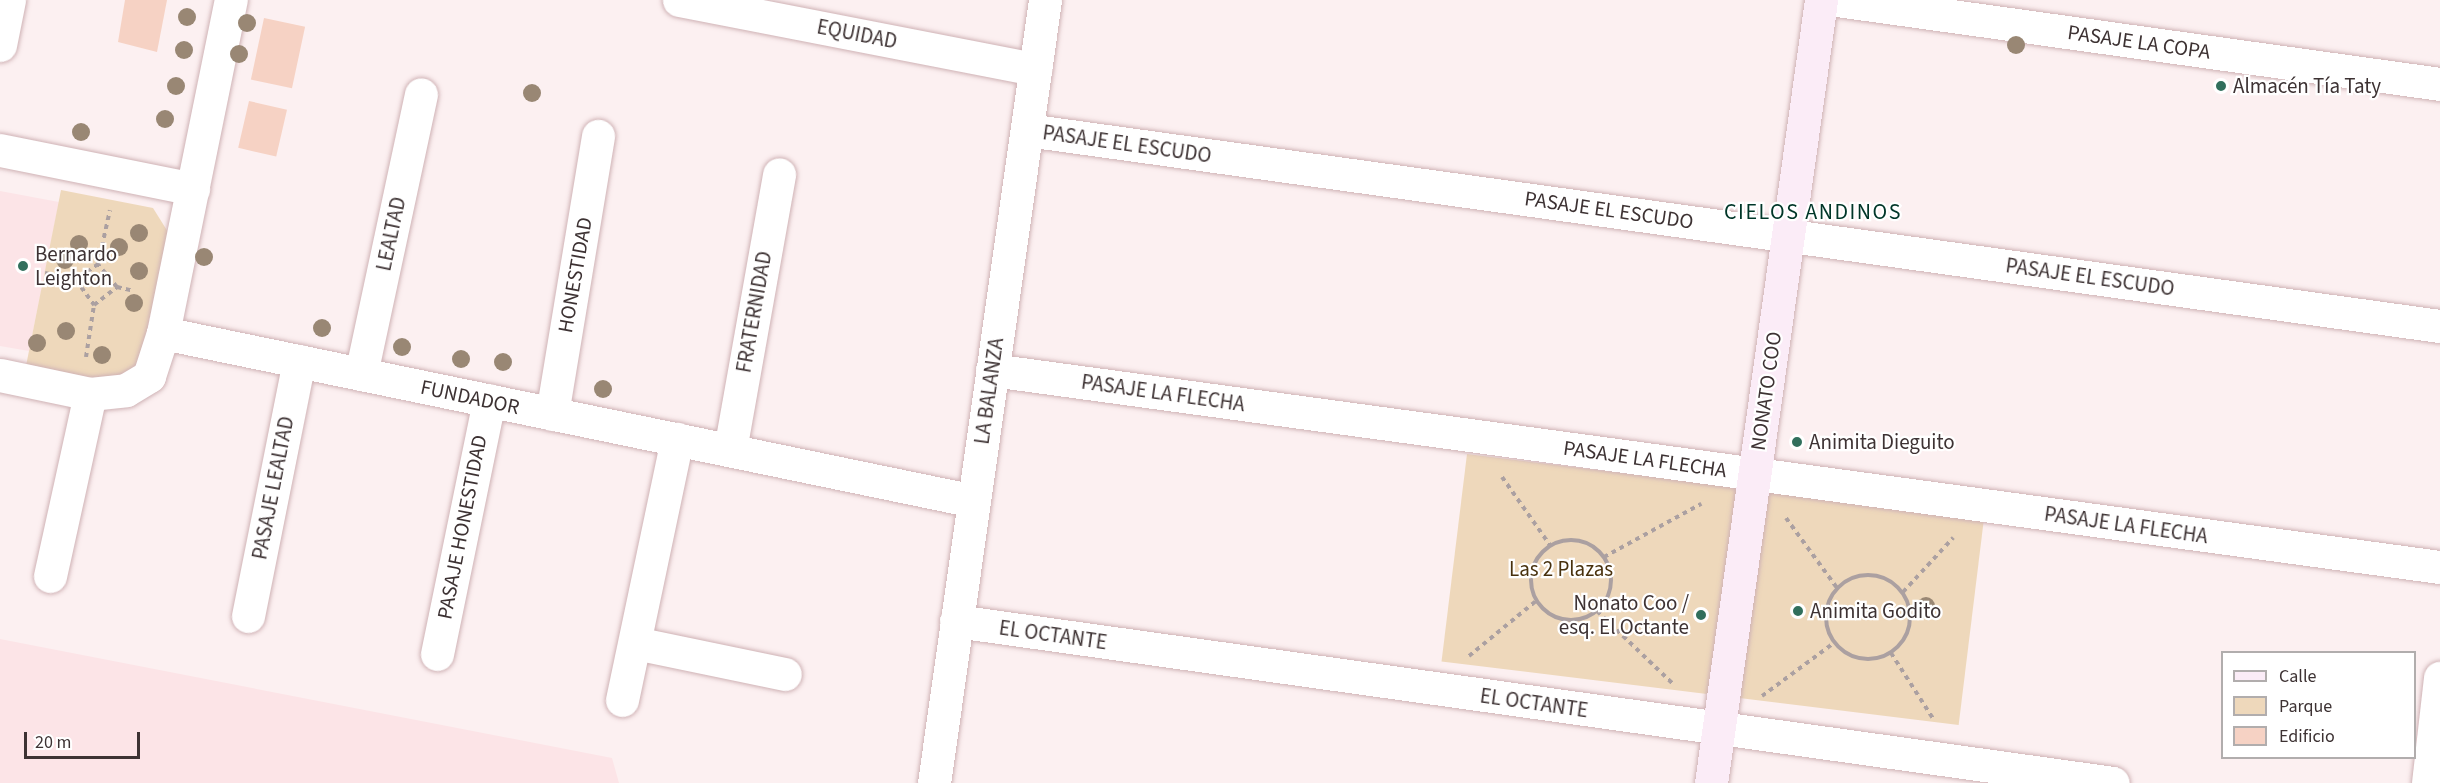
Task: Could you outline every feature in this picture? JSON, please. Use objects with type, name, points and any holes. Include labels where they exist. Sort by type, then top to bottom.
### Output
[{"type":"main road","name":"NONATO COO","points":[[1711,783],[1821,0]]},
{"type":"street","points":[[0,45],[9,0]]},
{"type":"street","points":[[0,375],[87,381],[126,390],[149,376],[163,333],[231,0]]},
{"type":"street","name":"EQUIDAD","points":[[679,0],[1035,69]]},
{"type":"street","name":"LA BALANZA","points":[[934,783],[1045,0]]},
{"type":"street","name":"PASAJE LA COPA","points":[[1837,0],[2440,84]]},
{"type":"street","name":"LEALTAD","points":[[361,374],[421,94]]},
{"type":"street","name":"PASAJE EL ESCUDO","points":[[1027,130],[2440,326]]},
{"type":"street","name":"HONESTIDAD","points":[[552,414],[598,136]]},
{"type":"street","points":[[0,150],[193,189]]},
{"type":"street","name":"FRATERNIDAD","points":[[730,450],[779,174]]},
{"type":"street","name":"FUNDADOR","points":[[163,333],[974,501]]},
{"type":"street","name":"PASAJE LEALTAD","points":[[248,616],[299,361]]},
{"type":"street","name":"PASAJE LA FLECHA","points":[[992,370],[2440,567]]},
{"type":"street","points":[[50,576],[87,381]]},
{"type":"street","name":"PASAJE HONESTIDAD","points":[[437,654],[489,400]]},
{"type":"street","points":[[622,700],[677,439]]},
{"type":"street","name":"EL OCTANTE","points":[[956,621],[2113,783]]},
{"type":"street","points":[[635,643],[785,674]]},
{"type":"street","points":[[2428,783],[2440,678]]},
{"type":"path","points":[[76,280],[98,264],[110,206]]},
{"type":"path","points":[[94,304],[117,287],[98,264]]},
{"type":"path","points":[[45,273],[76,280],[94,304],[87,381]]},
{"type":"path","points":[[1495,466],[1550,545]]},
{"type":"path","points":[[1755,474],[1837,588]]},
{"type":"path","points":[[1604,557],[1704,502]]},
{"type":"path","points":[[1903,592],[1962,529]]},
{"type":"path","points":[[1582,541],[1604,557],[1611,587],[1597,611],[1574,621],[1560,619],[1536,601],[1530,573],[1550,545],[1582,541]]},
{"type":"path","points":[[1868,574],[1903,592],[1908,630],[1891,653],[1860,659],[1834,643],[1825,620],[1837,588],[1868,574]]},
{"type":"path","points":[[1429,688],[1536,601]]},
{"type":"path","points":[[1597,611],[1678,689]]},
{"type":"path","points":[[1719,728],[1834,643]]},
{"type":"path","points":[[1891,653],[1961,762]]},
{"type":"shaded area","name":"Bernardo Leighton","points":[[0,191],[59,202],[29,351],[0,346]]},
{"type":"shaded area","points":[[0,639],[612,758],[619,783],[0,783]]},
{"type":"green space","points":[[61,190],[153,208],[168,232],[140,364],[115,383],[26,366]]},
{"type":"green space","name":"Las 2 Plazas","points":[[1467,454],[1984,517],[1959,725],[1442,661]]},
{"type":"building","points":[[125,0],[167,0],[157,52],[118,42]]},
{"type":"building","points":[[264,18],[305,27],[292,88],[251,80]]},
{"type":"building","points":[[249,101],[287,110],[276,157],[238,148]]},
{"type":"place","name":"Almacén Tía Taty","points":[[2221,86]]},
{"type":"place","name":"Bernardo Leighton","points":[[23,266]]},
{"type":"place","name":"Animita Dieguito","points":[[1797,442]]},
{"type":"place","name":"Animita Godito","points":[[1798,611]]},
{"type":"place","name":"Nonato Coo / esq. El Octante","points":[[1701,615]]},
{"type":"district","name":"CIELOS ANDINOS","points":[[1813,213]]}]
